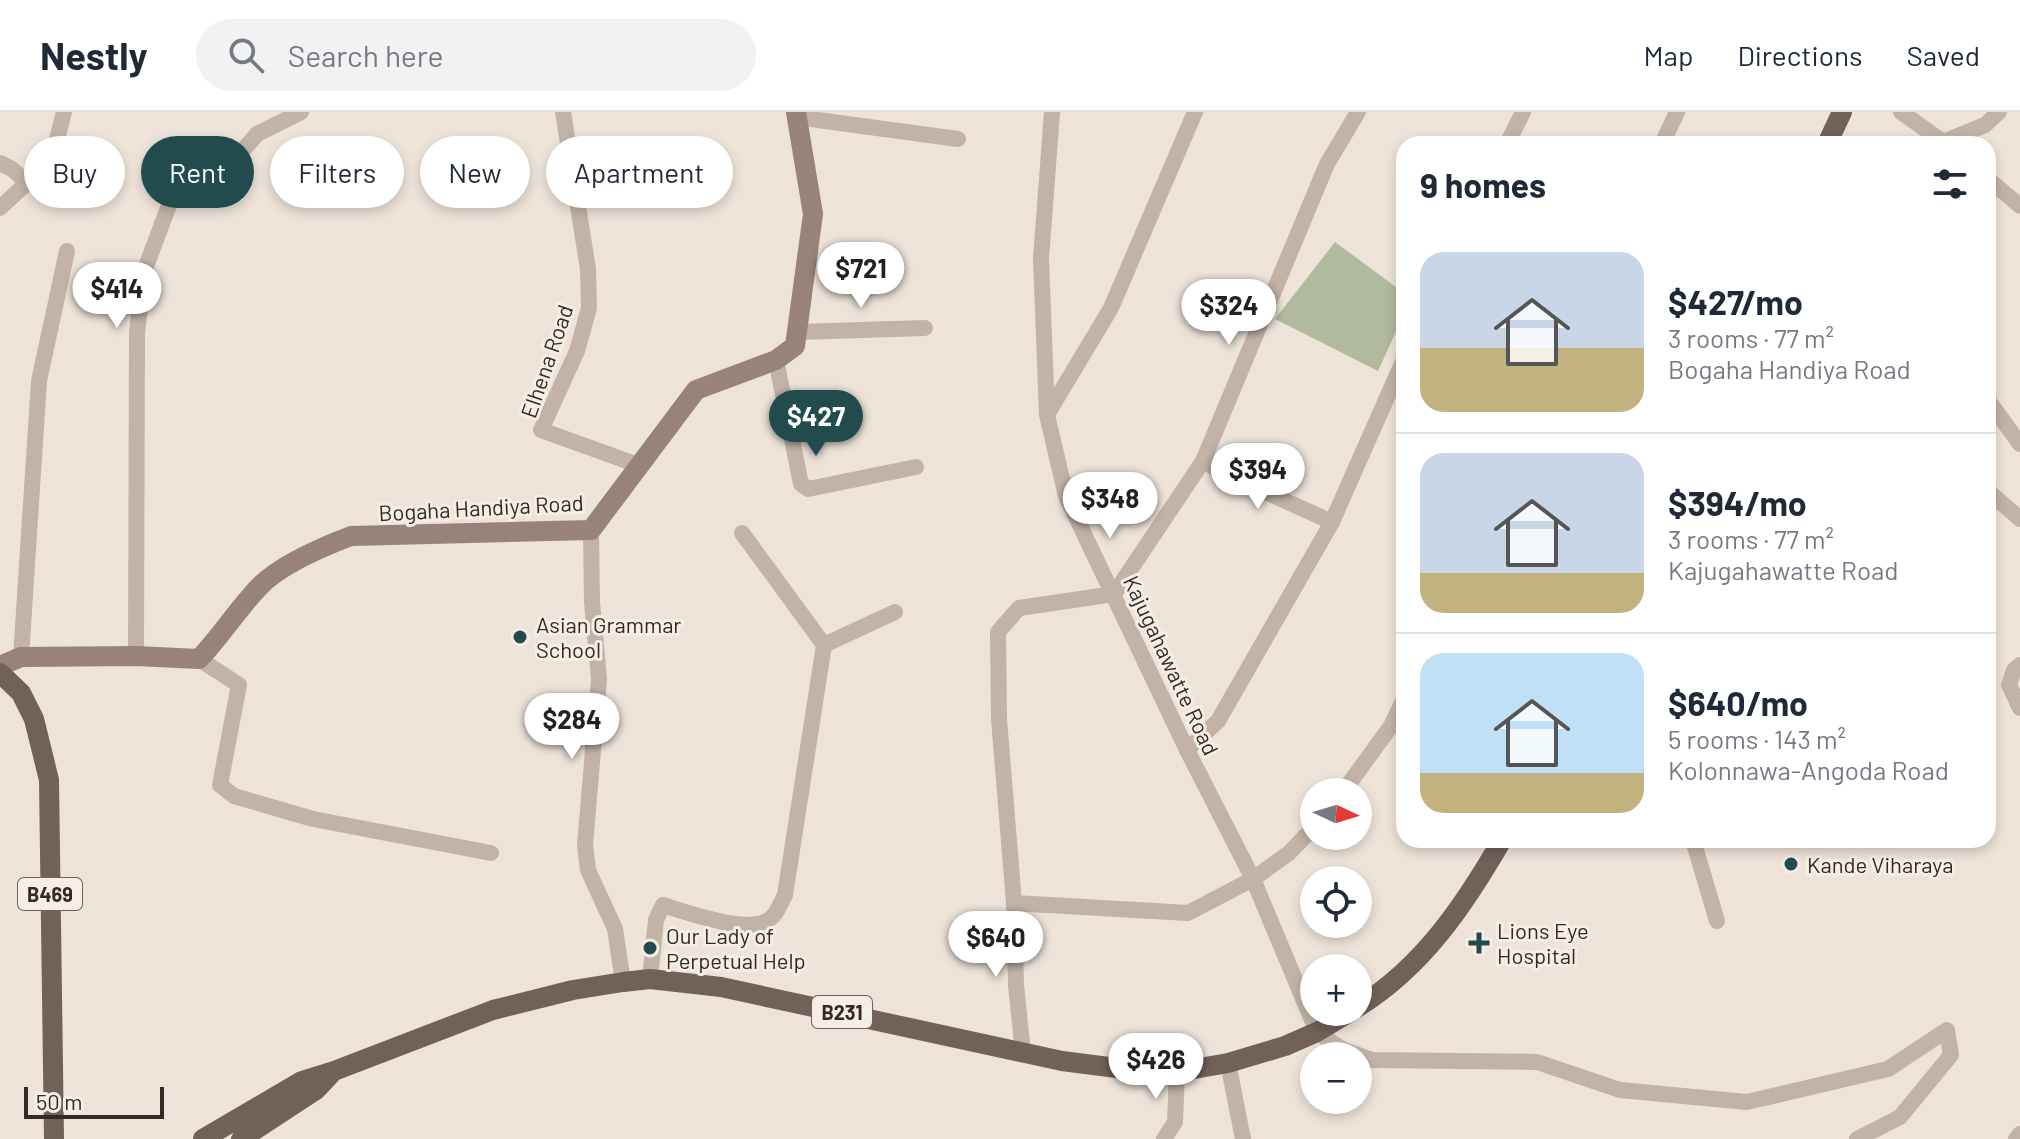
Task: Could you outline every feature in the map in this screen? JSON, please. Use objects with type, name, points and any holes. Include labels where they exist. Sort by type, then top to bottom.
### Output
[{"type":"main road","points":[[1831,136],[1842,112]]},
{"type":"main road","name":"B469","points":[[0,673],[21,693],[34,719],[49,780],[54,1139]]},
{"type":"main road","points":[[1372,998],[1441,934],[1470,895],[1497,848]]},
{"type":"main road","name":"B231","points":[[203,1139],[302,1081],[493,1010],[573,990],[650,979],[721,987],[1100,1067],[1177,1072],[1228,1063],[1285,1046],[1327,1026]]},
{"type":"main road","name":"B231","points":[[247,1137],[316,1090],[334,1071]]},
{"type":"main road","points":[[54,1118],[67,1139]]},
{"type":"street","points":[[58,136],[64,112]]},
{"type":"street","points":[[136,656],[137,333],[144,272],[184,165],[201,156],[240,154],[257,134],[301,112]]},
{"type":"street","name":"Elhena Road","points":[[563,112],[588,269],[589,308],[577,351],[541,430],[638,465]]},
{"type":"street","name":"Kajugahawatte Road","points":[[1052,112],[1041,259],[1047,415],[1066,496],[1187,750],[1253,879],[1317,1032]]},
{"type":"street","points":[[1047,415],[1111,308],[1195,112]]},
{"type":"street","points":[[1023,1053],[999,719],[998,632],[1019,608],[1114,594],[1203,461],[1327,164],[1358,112]]},
{"type":"street","points":[[1511,136],[1523,112]]},
{"type":"street","points":[[1666,136],[1677,112]]},
{"type":"street","points":[[1901,112],[1934,136]]},
{"type":"street","points":[[1960,136],[1985,125],[1999,112]]},
{"type":"street","points":[[916,467],[808,489],[801,484],[776,360],[795,346],[813,214],[796,115],[958,139]]},
{"type":"street","points":[[0,163],[24,180]]},
{"type":"street","points":[[0,208],[24,186]]},
{"type":"street","points":[[1996,186],[2020,206]]},
{"type":"street","points":[[21,657],[39,381],[67,251]]},
{"type":"street","points":[[798,332],[925,328]]},
{"type":"street","name":"Bogaha Handiya Road","points":[[199,659],[222,635],[260,585],[314,550],[351,536],[591,530],[696,390],[776,360]]},
{"type":"street","points":[[1187,750],[1218,721],[1332,522],[1396,377]]},
{"type":"street","points":[[1996,411],[2020,444]]},
{"type":"street","points":[[1203,461],[1332,522]]},
{"type":"street","points":[[1996,498],[2020,519]]},
{"type":"street","points":[[591,530],[592,602],[599,679],[585,845],[588,870],[615,929],[623,982]]},
{"type":"street","points":[[650,979],[656,920],[663,905],[713,921],[758,924],[771,919],[785,895],[824,645],[742,533]]},
{"type":"street","points":[[824,645],[895,612]]},
{"type":"street","points":[[0,666],[21,657],[199,659],[239,685],[220,785],[234,796],[313,819],[491,853]]},
{"type":"street","points":[[2020,665],[2014,670],[2009,685],[2020,708]]},
{"type":"street","points":[[1353,778],[1396,716]]},
{"type":"street","points":[[1014,903],[1188,913],[1253,879],[1300,842]]},
{"type":"street","points":[[1695,848],[1717,921]]},
{"type":"street","points":[[1317,1032],[1342,1049],[1372,1060],[1537,1062],[1620,1090],[1747,1102],[1888,1069],[1947,1030],[1951,1055],[1900,1117],[1857,1139]]},
{"type":"street","points":[[1228,1063],[1243,1139]]},
{"type":"street","points":[[1164,1139],[1175,1122],[1177,1072]]},
{"type":"street","points":[[2016,1139],[2020,1134]]},
{"type":"green space","points":[[1335,242],[1396,287],[1396,332],[1378,371],[1275,319]]},
{"type":"place","name":"Asian Grammar School","points":[[520,637]]},
{"type":"place","name":"Kande Viharaya","points":[[1791,864]]},
{"type":"place","name":"Lions Eye Hospital","points":[[1479,943]]},
{"type":"place","name":"Our Lady of Perpetual Help","points":[[650,948]]}]
